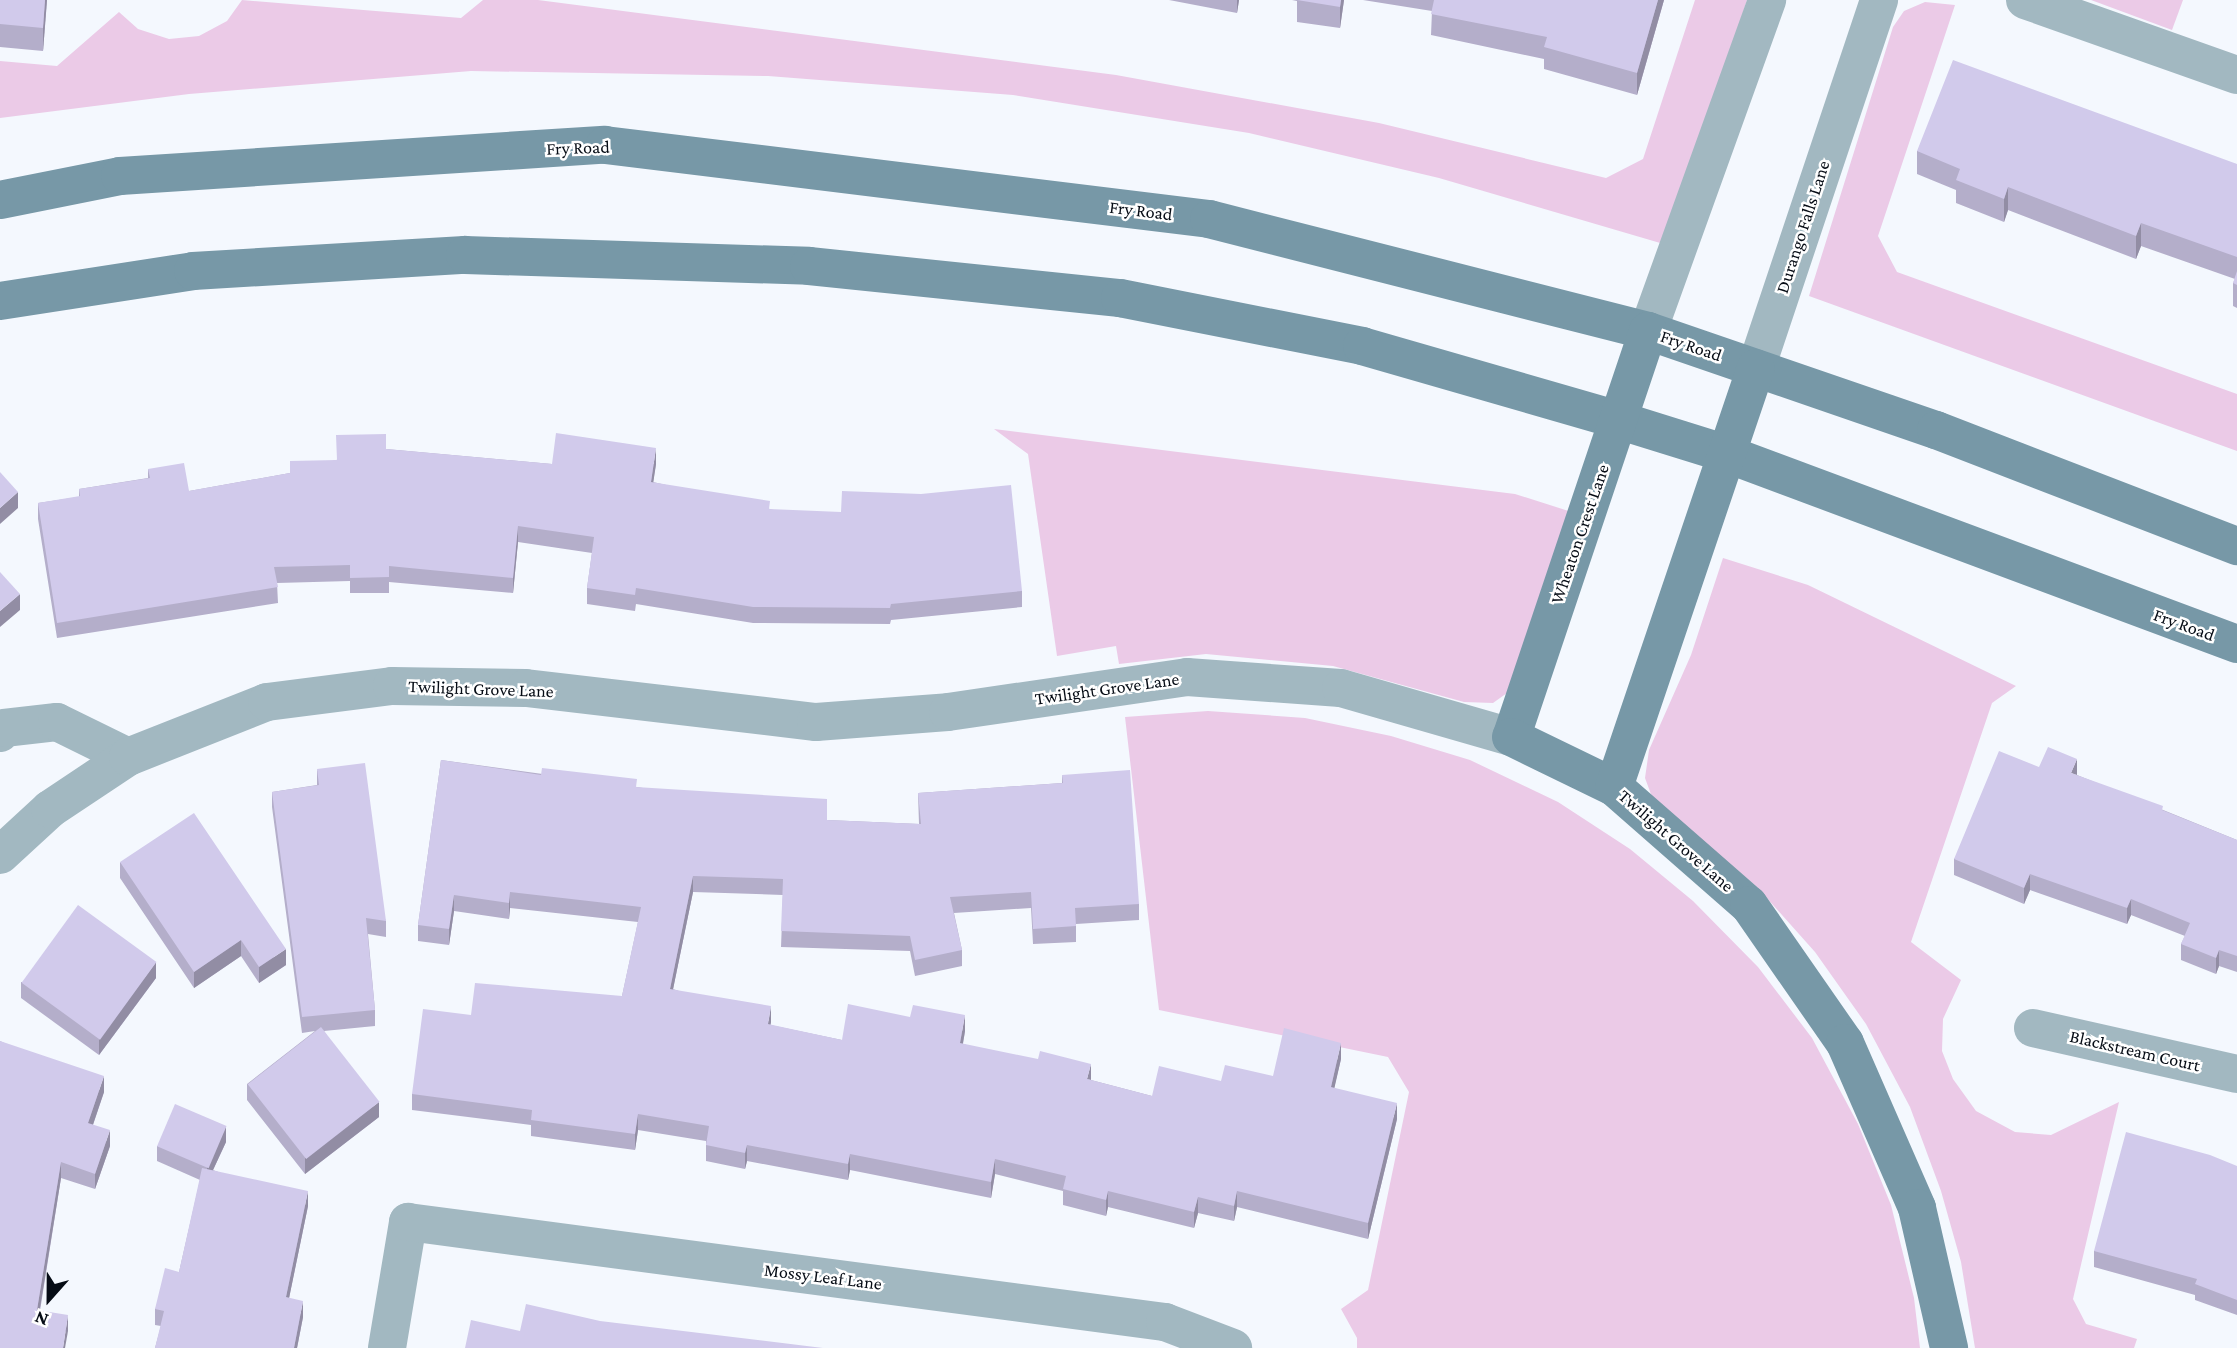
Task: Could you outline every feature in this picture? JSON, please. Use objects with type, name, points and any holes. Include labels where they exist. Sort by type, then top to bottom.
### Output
[{"type":"main road","name":"Fry Road","points":[[0,200],[120,176],[606,145],[1209,219],[1648,331],[1936,430],[2237,546]]},
{"type":"main road","name":"Fry Road","points":[[0,301],[193,271],[466,255],[809,266],[1159,306],[1362,346],[1619,420],[1727,454],[2237,644]]},
{"type":"main road","name":"Wheaton Crest Lane","points":[[1511,737],[1648,331]]},
{"type":"main road","name":"Durango Falls Lane","points":[[1727,454],[1756,368]]},
{"type":"main road","points":[[1614,787],[1727,454]]},
{"type":"main road","name":"Twilight Grove Lane","points":[[1511,737],[1614,787],[1749,905],[1845,1043],[1917,1208],[1949,1348]]},
{"type":"street","points":[[1648,331],[1767,0]]},
{"type":"street","name":"Durango Falls Lane","points":[[1756,368],[1879,0]]},
{"type":"street","points":[[2025,0],[2237,75]]},
{"type":"street","name":"Twilight Grove Lane","points":[[0,855],[50,810],[128,757],[267,702],[392,686],[526,688],[816,722],[948,712],[1187,677],[1341,688],[1511,737]]},
{"type":"street","points":[[0,733],[4,728],[57,722],[128,757]]},
{"type":"street","name":"Blackstream Court","points":[[2033,1028],[2237,1074]]},
{"type":"street","name":"Mossy Leaf Lane","points":[[387,1348],[408,1222],[1165,1322],[1233,1348]]},
{"type":"shaded area","points":[[242,0],[461,18],[483,0],[538,0],[1116,75],[1379,123],[1606,178],[1643,159],[1695,0],[1747,0],[1667,245],[1439,178],[1249,133],[1013,95],[768,76],[471,71],[189,94],[0,118],[0,61],[57,66],[119,12],[138,29],[169,39],[199,36],[227,21]]},
{"type":"shaded area","points":[[2091,0],[2183,0],[2172,30]]},
{"type":"shaded area","points":[[1925,2],[1955,5],[1878,236],[1897,272],[2237,394],[2237,451],[1809,296],[1893,27],[1904,11]]},
{"type":"shaded area","points":[[994,429],[1515,494],[1578,514],[1514,688],[1493,703],[1464,702],[1333,666],[1206,654],[1119,664],[1116,646],[1057,656],[1028,454]]},
{"type":"shaded area","points":[[1723,558],[1808,585],[2016,686],[1992,703],[1911,942],[1961,980],[1943,1019],[1942,1051],[1953,1079],[1976,1111],[2015,1132],[2051,1135],[2119,1102],[2073,1299],[2086,1324],[2137,1339],[2134,1348],[1975,1348],[1961,1262],[1941,1191],[1910,1107],[1866,1024],[1815,952],[1757,887],[1652,797],[1645,778],[1649,750],[1691,655]]},
{"type":"shaded area","points":[[1208,711],[1305,718],[1391,736],[1470,760],[1558,802],[1630,849],[1693,901],[1758,967],[1812,1038],[1858,1124],[1891,1205],[1914,1298],[1920,1348],[1357,1348],[1357,1338],[1341,1309],[1368,1290],[1409,1092],[1388,1057],[1159,1010],[1125,717]]},
{"type":"building","points":[[0,0],[45,0],[43,28],[0,24]]},
{"type":"building","points":[[1297,0],[1341,0],[1340,7]]},
{"type":"building","points":[[1434,0],[1658,0],[1637,73],[1544,47],[1547,37],[1431,14]]},
{"type":"building","points":[[1953,60],[2237,164],[2237,257],[2141,223],[2136,236],[2008,187],[2004,199],[1956,180],[1960,169],[1917,151]]},
{"type":"building","points":[[556,433],[656,448],[651,482],[770,501],[769,509],[841,512],[842,491],[921,494],[1011,485],[1022,591],[891,604],[890,608],[753,607],[636,588],[635,595],[587,588],[594,537],[518,526],[513,578],[389,566],[389,577],[350,578],[350,565],[274,567],[278,587],[57,623],[38,503],[80,496],[79,489],[150,478],[148,469],[184,463],[189,491],[290,473],[290,461],[337,460],[336,435],[386,434],[386,449],[552,464]]},
{"type":"building","points":[[0,472],[18,492],[0,508]]},
{"type":"building","points":[[0,572],[20,594],[0,611]]},
{"type":"building","points":[[2048,747],[2077,759],[2071,773],[2163,806],[2162,810],[2237,840],[2237,956],[2219,950],[2216,958],[2181,944],[2190,923],[2131,899],[2127,908],[2030,874],[2024,888],[1954,859],[1999,751],[2039,767]]},
{"type":"building","points":[[441,760],[541,775],[542,768],[637,779],[636,787],[827,799],[827,820],[921,824],[918,793],[1063,783],[1062,775],[1130,770],[1139,904],[1075,908],[1076,926],[1033,929],[1031,892],[950,897],[962,950],[915,960],[910,936],[781,931],[783,879],[693,876],[670,989],[771,1006],[768,1024],[842,1040],[848,1004],[910,1017],[913,1005],[965,1015],[960,1043],[1038,1059],[1040,1051],[1091,1064],[1087,1079],[1152,1096],[1159,1066],[1221,1081],[1225,1065],[1273,1076],[1284,1028],[1341,1043],[1331,1087],[1397,1103],[1368,1223],[1237,1191],[1234,1206],[1198,1197],[1194,1212],[1108,1191],[1106,1200],[1063,1189],[1066,1176],[995,1159],[991,1182],[850,1154],[848,1164],[747,1145],[745,1153],[706,1145],[709,1126],[638,1114],[635,1134],[531,1120],[532,1110],[412,1094],[423,1009],[471,1015],[475,983],[622,996],[641,907],[510,892],[509,903],[454,895],[449,929],[418,925]]},
{"type":"building","points":[[365,763],[386,921],[366,918],[375,1010],[302,1017],[272,792],[319,785],[317,769]]},
{"type":"building","points":[[194,813],[286,949],[259,967],[241,940],[194,972],[120,862]]},
{"type":"building","points":[[78,905],[156,962],[100,1040],[22,983]]},
{"type":"building","points":[[321,1027],[379,1102],[306,1159],[248,1084]]},
{"type":"building","points":[[0,1041],[104,1076],[88,1123],[110,1130],[95,1174],[61,1162],[37,1310],[68,1315],[63,1348],[0,1348]]},
{"type":"building","points":[[175,1104],[227,1126],[209,1168],[157,1146]]},
{"type":"building","points":[[2126,1132],[2210,1155],[2237,1166],[2237,1300],[2195,1284],[2197,1279],[2094,1251]]},
{"type":"building","points":[[202,1168],[308,1191],[286,1297],[303,1301],[294,1348],[155,1348],[164,1311],[155,1309],[165,1268],[179,1272]]},
{"type":"building","points":[[526,1304],[600,1321],[823,1348],[465,1348],[471,1320],[520,1331]]}]
